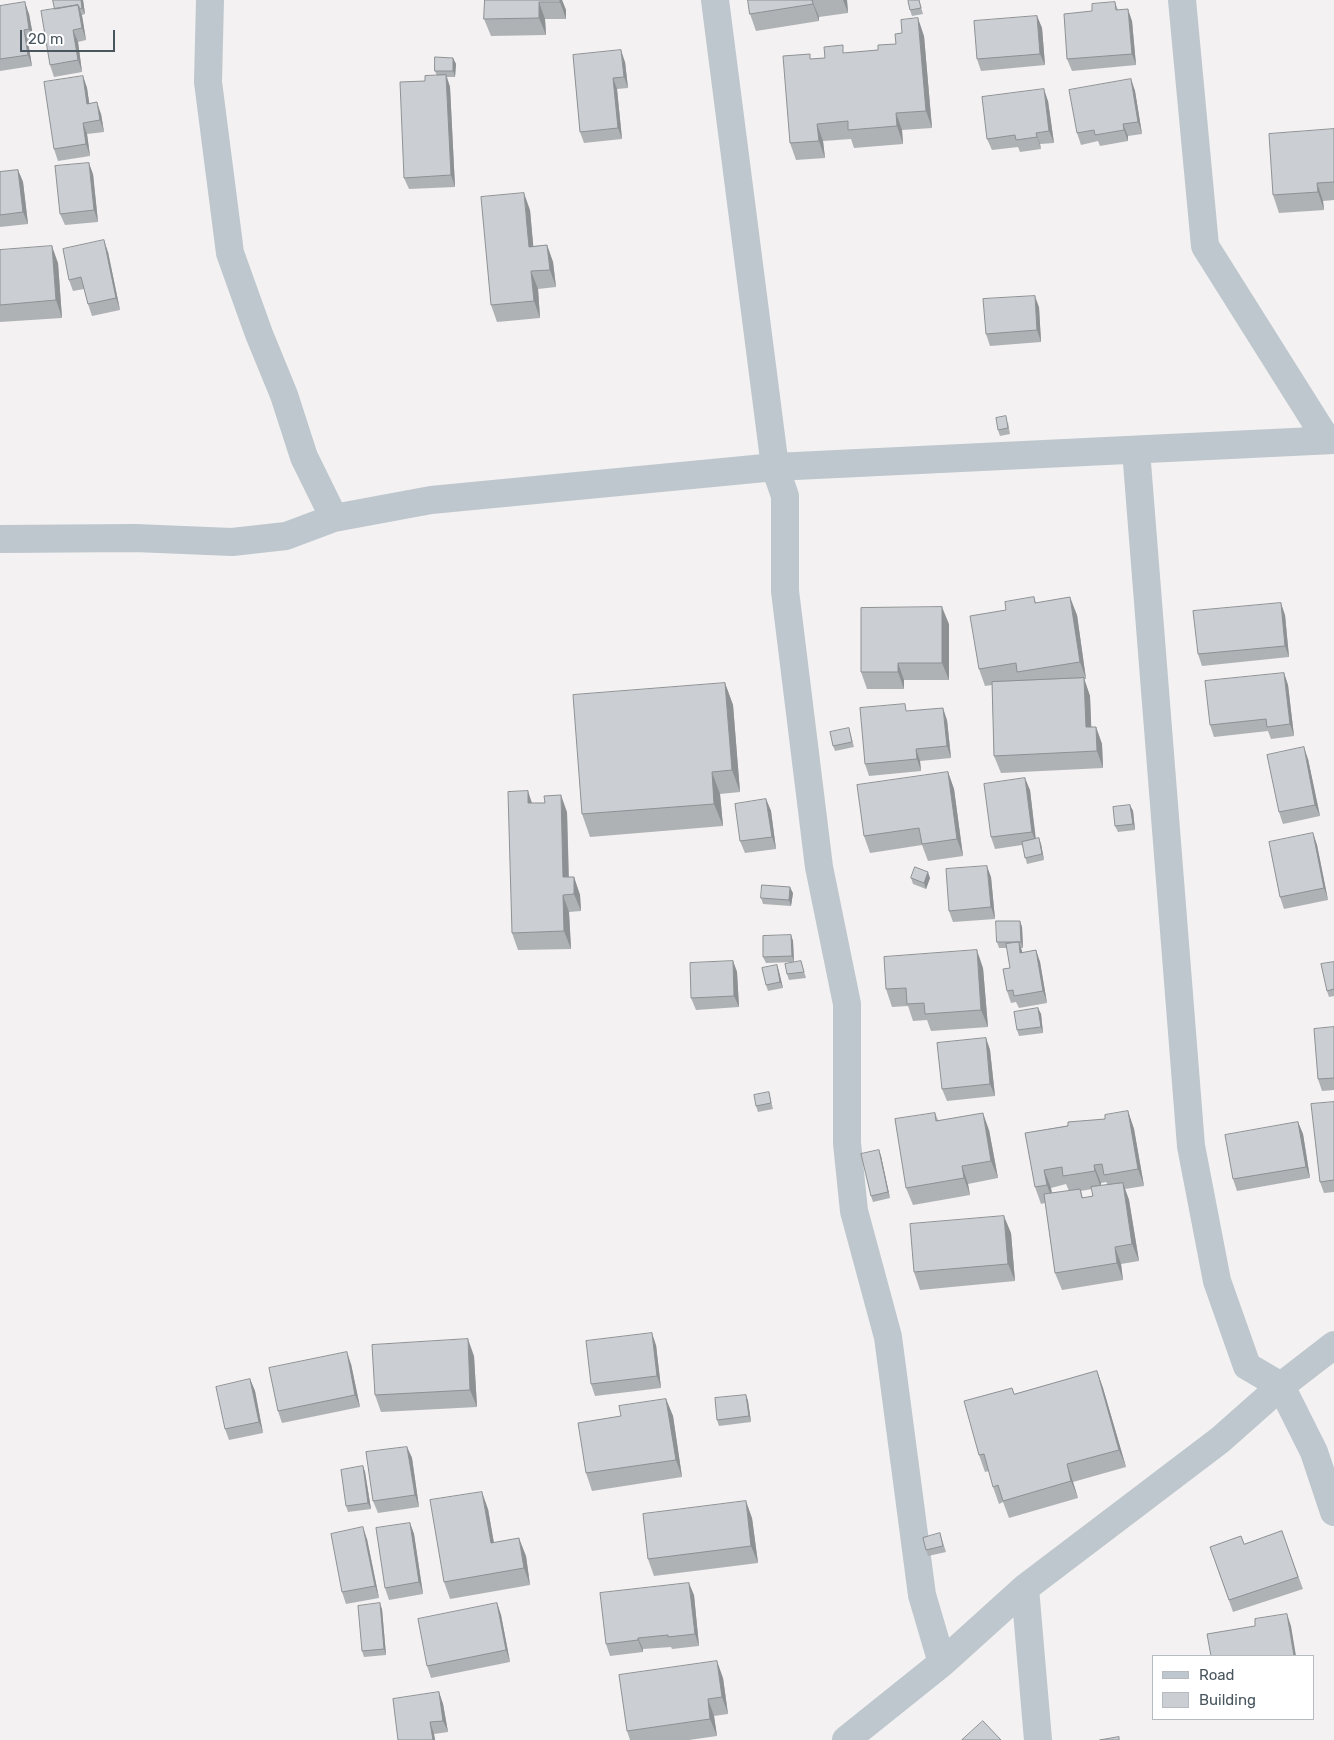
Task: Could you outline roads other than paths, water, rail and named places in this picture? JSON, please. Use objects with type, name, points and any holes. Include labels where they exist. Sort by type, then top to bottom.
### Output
[{"type":"street","points":[[210,0],[208,82],[230,253],[284,396],[304,457],[334,518]]},
{"type":"street","points":[[715,0],[775,467],[785,496],[785,591],[819,867],[847,1004],[848,1143],[854,1211],[888,1337],[922,1595],[942,1664]]},
{"type":"street","points":[[1182,0],[1205,246],[1331,440]]},
{"type":"street","points":[[0,539],[134,538],[232,542],[286,536],[334,518],[432,500],[775,467],[1331,440]]},
{"type":"street","points":[[1136,450],[1191,1146],[1217,1281],[1247,1366],[1281,1386],[1314,1452],[1334,1512]]},
{"type":"street","points":[[846,1740],[942,1664],[1025,1588],[1220,1440],[1281,1386],[1334,1345]]},
{"type":"street","points":[[1025,1588],[1038,1740]]}]
